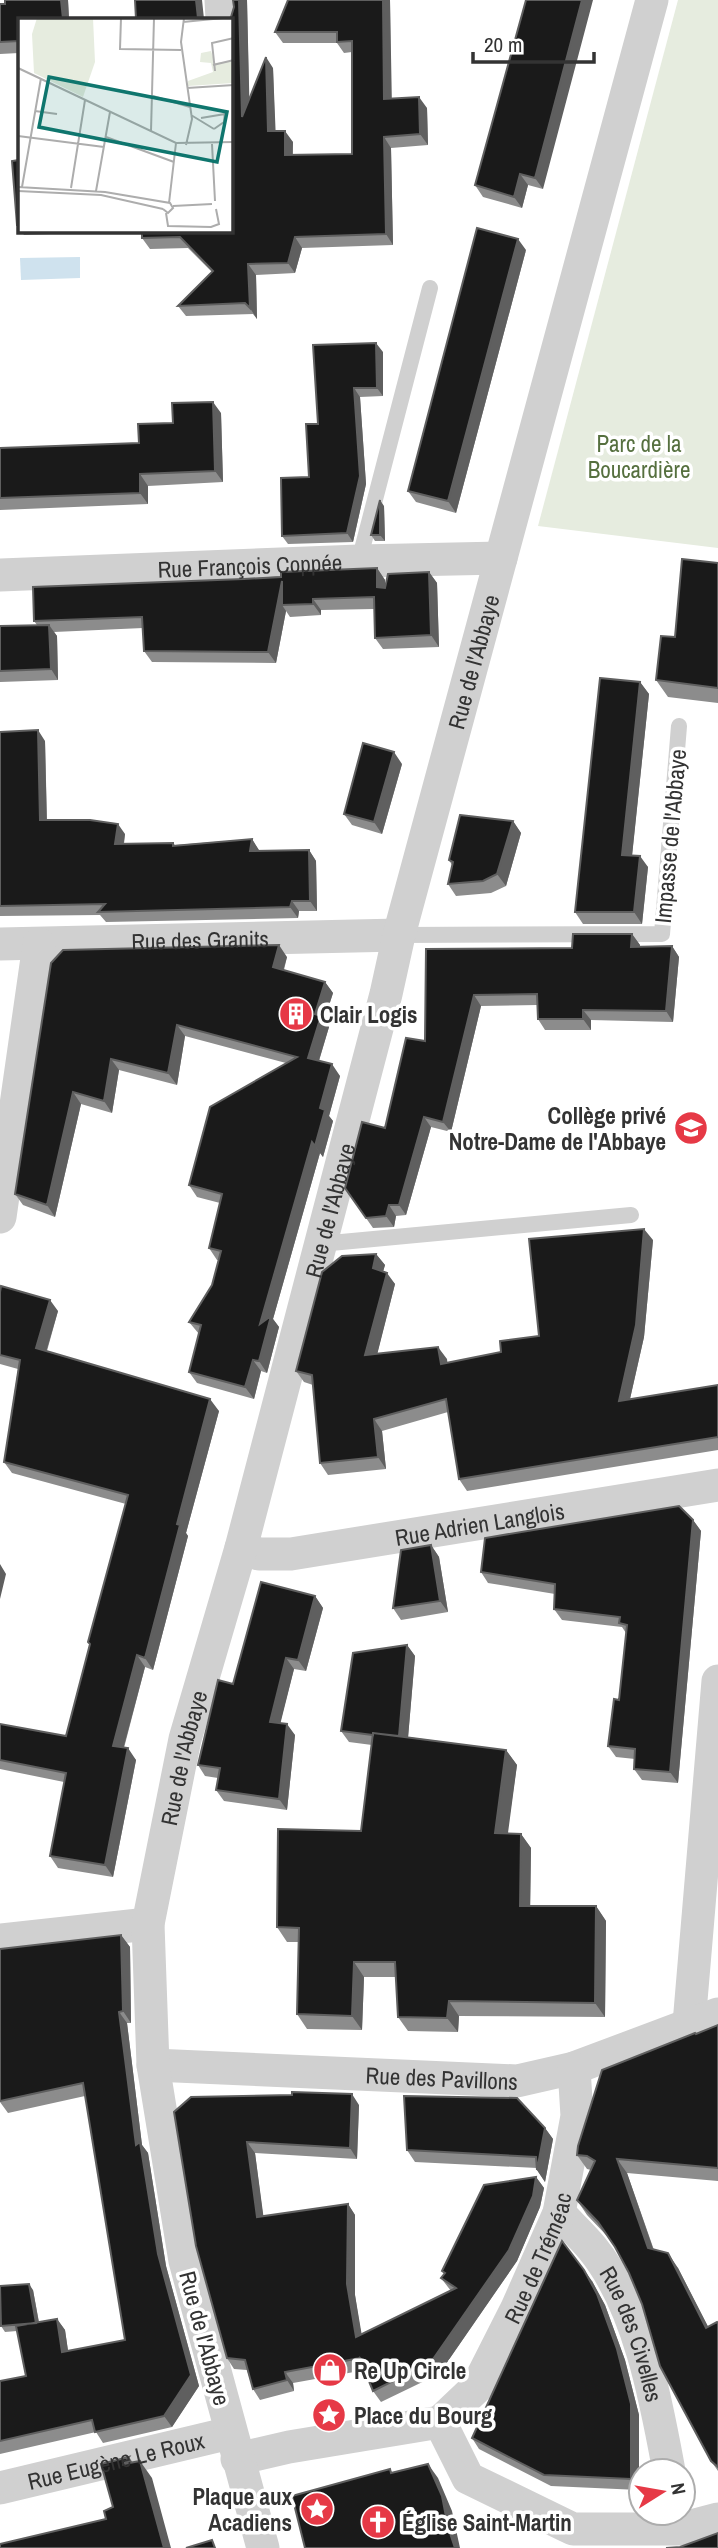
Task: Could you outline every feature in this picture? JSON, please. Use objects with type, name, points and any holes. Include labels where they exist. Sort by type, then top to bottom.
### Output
[{"type":"street","points":[[221,0],[222,18]]},
{"type":"street","name":"Rue de l'Abbaye","points":[[263,2548],[185,2261],[153,2065],[148,1924],[185,1739],[241,1548],[386,993],[398,935],[652,0]]},
{"type":"street","name":"Rue François Coppée","points":[[0,575],[501,558]]},
{"type":"street","name":"Rue des Granits","points":[[0,944],[398,935]]},
{"type":"street","points":[[0,1217],[39,944]]},
{"type":"street","name":"Rue Adrien Langlois","points":[[241,1548],[259,1554],[290,1554],[718,1485]]},
{"type":"street","points":[[704,2019],[718,1681]]},
{"type":"street","points":[[0,1940],[148,1924]]},
{"type":"street","name":"Rue des Pavillons","points":[[153,2065],[517,2081],[574,2068],[704,2019]]},
{"type":"street","name":"Rue de Tréméac","points":[[440,2423],[477,2387],[517,2308],[558,2213],[578,2116],[574,2068]]},
{"type":"street","name":"Rue des Civelles","points":[[558,2213],[593,2249],[623,2301],[651,2377],[666,2457]]},
{"type":"street","points":[[234,2446],[289,2447],[440,2423],[468,2478],[573,2539],[644,2527]]},
{"type":"street","name":"Rue Eugène Le Roux","points":[[0,2488],[234,2446]]},
{"type":"street","points":[[697,2520],[718,2519]]},
{"type":"lane","points":[[359,561],[430,288]]},
{"type":"lane","name":"Impasse de l'Abbaye","points":[[398,935],[662,934],[679,726]]},
{"type":"lane","points":[[320,1244],[631,1215]]},
{"type":"green space","name":"Parc de la Boucardière","points":[[678,0],[718,0],[718,548],[538,526]]},
{"type":"water","points":[[80,257],[80,278],[21,280],[20,258]]},
{"type":"building","points":[[5,0],[61,0],[63,18],[18,18],[18,41],[0,42],[0,4],[5,4]]},
{"type":"building","points":[[135,0],[196,0],[198,18],[136,18]]},
{"type":"building","points":[[233,0],[239,0],[242,117],[266,57],[268,131],[285,131],[285,155],[352,154],[352,41],[337,42],[337,32],[275,32],[288,0],[383,0],[384,99],[419,97],[420,134],[384,137],[386,234],[295,237],[288,263],[248,264],[250,308],[245,303],[178,306],[213,271],[180,237],[142,238],[142,233],[233,233],[233,18],[230,18],[234,7]]},
{"type":"building","points":[[526,0],[582,0],[535,178],[520,174],[514,197],[475,185]]},
{"type":"building","points":[[18,160],[18,225],[17,225],[12,161]]},
{"type":"building","points":[[477,228],[518,239],[448,501],[408,491]]},
{"type":"building","points":[[376,343],[377,388],[354,388],[360,476],[347,533],[282,536],[281,478],[309,477],[306,424],[318,424],[313,345]]},
{"type":"building","points":[[213,402],[215,471],[140,474],[140,493],[0,498],[0,448],[139,443],[138,424],[173,423],[172,403]]},
{"type":"building","points":[[380,500],[380,535],[371,535]]},
{"type":"building","points":[[682,559],[718,563],[718,688],[656,680],[661,636],[675,637]]},
{"type":"building","points":[[377,568],[377,587],[385,588],[388,574],[429,572],[431,635],[375,638],[374,597],[313,599],[313,604],[282,605],[282,581],[268,652],[144,651],[142,617],[34,621],[33,587],[281,577],[281,572]]},
{"type":"building","points":[[49,625],[51,669],[0,671],[0,626]]},
{"type":"building","points":[[600,678],[640,682],[622,855],[640,856],[634,912],[575,912]]},
{"type":"building","points":[[38,730],[40,820],[90,820],[118,824],[115,844],[173,843],[173,846],[252,839],[250,851],[309,850],[310,901],[292,901],[290,907],[98,912],[105,904],[0,906],[0,732]]},
{"type":"building","points":[[363,743],[394,752],[374,822],[344,814]]},
{"type":"building","points":[[460,815],[513,821],[497,874],[483,881],[448,884],[453,862],[449,860]]},
{"type":"building","points":[[573,934],[632,934],[631,947],[672,946],[666,1011],[583,1010],[583,1019],[538,1019],[537,994],[474,995],[443,1122],[424,1117],[399,1205],[389,1205],[386,1216],[366,1218],[345,1188],[362,1122],[385,1128],[406,1038],[425,1041],[426,949],[572,948]]},
{"type":"building","points":[[279,945],[273,967],[325,982],[315,1014],[321,1016],[308,1058],[332,1064],[320,1108],[325,1110],[315,1146],[312,1142],[260,1324],[271,1316],[259,1361],[253,1360],[245,1387],[189,1372],[201,1325],[189,1322],[212,1285],[221,1251],[209,1248],[222,1194],[189,1185],[210,1107],[297,1057],[177,1025],[168,1073],[111,1059],[104,1101],[73,1092],[47,1205],[15,1194],[51,963],[63,950]]},
{"type":"building","points":[[644,1229],[636,1325],[619,1401],[718,1385],[718,1437],[459,1479],[446,1399],[374,1419],[378,1457],[320,1463],[312,1375],[296,1371],[322,1272],[342,1256],[376,1254],[373,1268],[387,1273],[365,1355],[438,1347],[441,1364],[501,1352],[500,1341],[539,1336],[529,1239]]},
{"type":"building","points":[[1,1286],[50,1300],[36,1348],[210,1399],[145,1658],[137,1655],[113,1746],[128,1748],[105,1865],[50,1856],[66,1773],[0,1760],[0,1724],[66,1736],[90,1644],[88,1642],[128,1495],[4,1462],[20,1360],[0,1355]]},
{"type":"building","points":[[679,1506],[693,1520],[670,1772],[634,1769],[635,1749],[608,1746],[614,1699],[619,1700],[627,1625],[619,1623],[620,1617],[554,1609],[555,1584],[481,1572],[485,1538]]},
{"type":"building","points":[[431,1545],[440,1601],[393,1608],[401,1550]]},
{"type":"building","points":[[261,1582],[315,1596],[298,1660],[286,1658],[270,1722],[287,1724],[279,1799],[216,1790],[220,1768],[198,1765],[218,1680],[233,1684]]},
{"type":"building","points":[[407,1645],[399,1736],[341,1731],[353,1653]]},
{"type":"building","points":[[373,1733],[506,1750],[495,1833],[521,1834],[520,1906],[596,1906],[595,2003],[449,2001],[447,2018],[398,2017],[395,1962],[354,1962],[352,2016],[297,2014],[299,1928],[277,1927],[278,1829],[361,1831]]},
{"type":"building","points":[[121,1935],[123,2011],[119,2012],[136,2145],[140,2142],[158,2254],[191,2375],[164,2416],[95,2432],[92,2420],[0,2441],[0,2381],[26,2376],[16,2326],[57,2319],[62,2352],[125,2340],[83,2083],[0,2101],[0,1949]]},
{"type":"building","points":[[718,2025],[718,2168],[617,2159],[648,2248],[668,2253],[706,2328],[718,2323],[718,2467],[711,2461],[660,2366],[642,2304],[629,2273],[598,2222],[577,2200],[595,2161],[587,2156],[577,2155],[602,2070]]},
{"type":"building","points":[[292,2092],[352,2094],[350,2148],[247,2142],[257,2217],[348,2204],[347,2284],[356,2337],[456,2288],[441,2278],[445,2273],[442,2271],[484,2185],[536,2177],[533,2196],[509,2250],[431,2362],[373,2391],[359,2358],[285,2372],[287,2380],[253,2389],[245,2360],[227,2358],[196,2246],[174,2112],[191,2097],[292,2095]]},
{"type":"building","points":[[404,2096],[517,2098],[545,2128],[537,2170],[536,2157],[407,2150]]},
{"type":"building","points":[[562,2241],[584,2270],[597,2294],[617,2349],[631,2404],[631,2457],[627,2457],[627,2479],[544,2475],[472,2438]]},
{"type":"building","points":[[29,2284],[36,2323],[1,2326],[0,2286]]},
{"type":"building","points":[[129,2457],[124,2464],[140,2461],[164,2548],[0,2548],[0,2544],[106,2519],[104,2511],[113,2507],[101,2464]]},
{"type":"building","name":"Église Saint-Martin","points":[[428,2464],[442,2496],[455,2548],[305,2548],[292,2496],[390,2469],[391,2473]]},
{"type":"building","points":[[718,2533],[718,2548],[666,2548],[680,2547]]},
{"type":"building","points":[[212,2540],[215,2548],[186,2548]]},
{"type":"place","name":"Clair Logis","points":[[296,1014]]},
{"type":"place","name":"Collège privé Notre-Dame de l'Abbaye","points":[[691,1128]]},
{"type":"place","name":"Re Up Circle","points":[[330,2370]]},
{"type":"place","name":"Place du Bourg","points":[[329,2415]]},
{"type":"place","name":"Plaque aux Acadiens","points":[[317,2509]]},
{"type":"place","name":"Église Saint-Martin","points":[[378,2522]]}]
